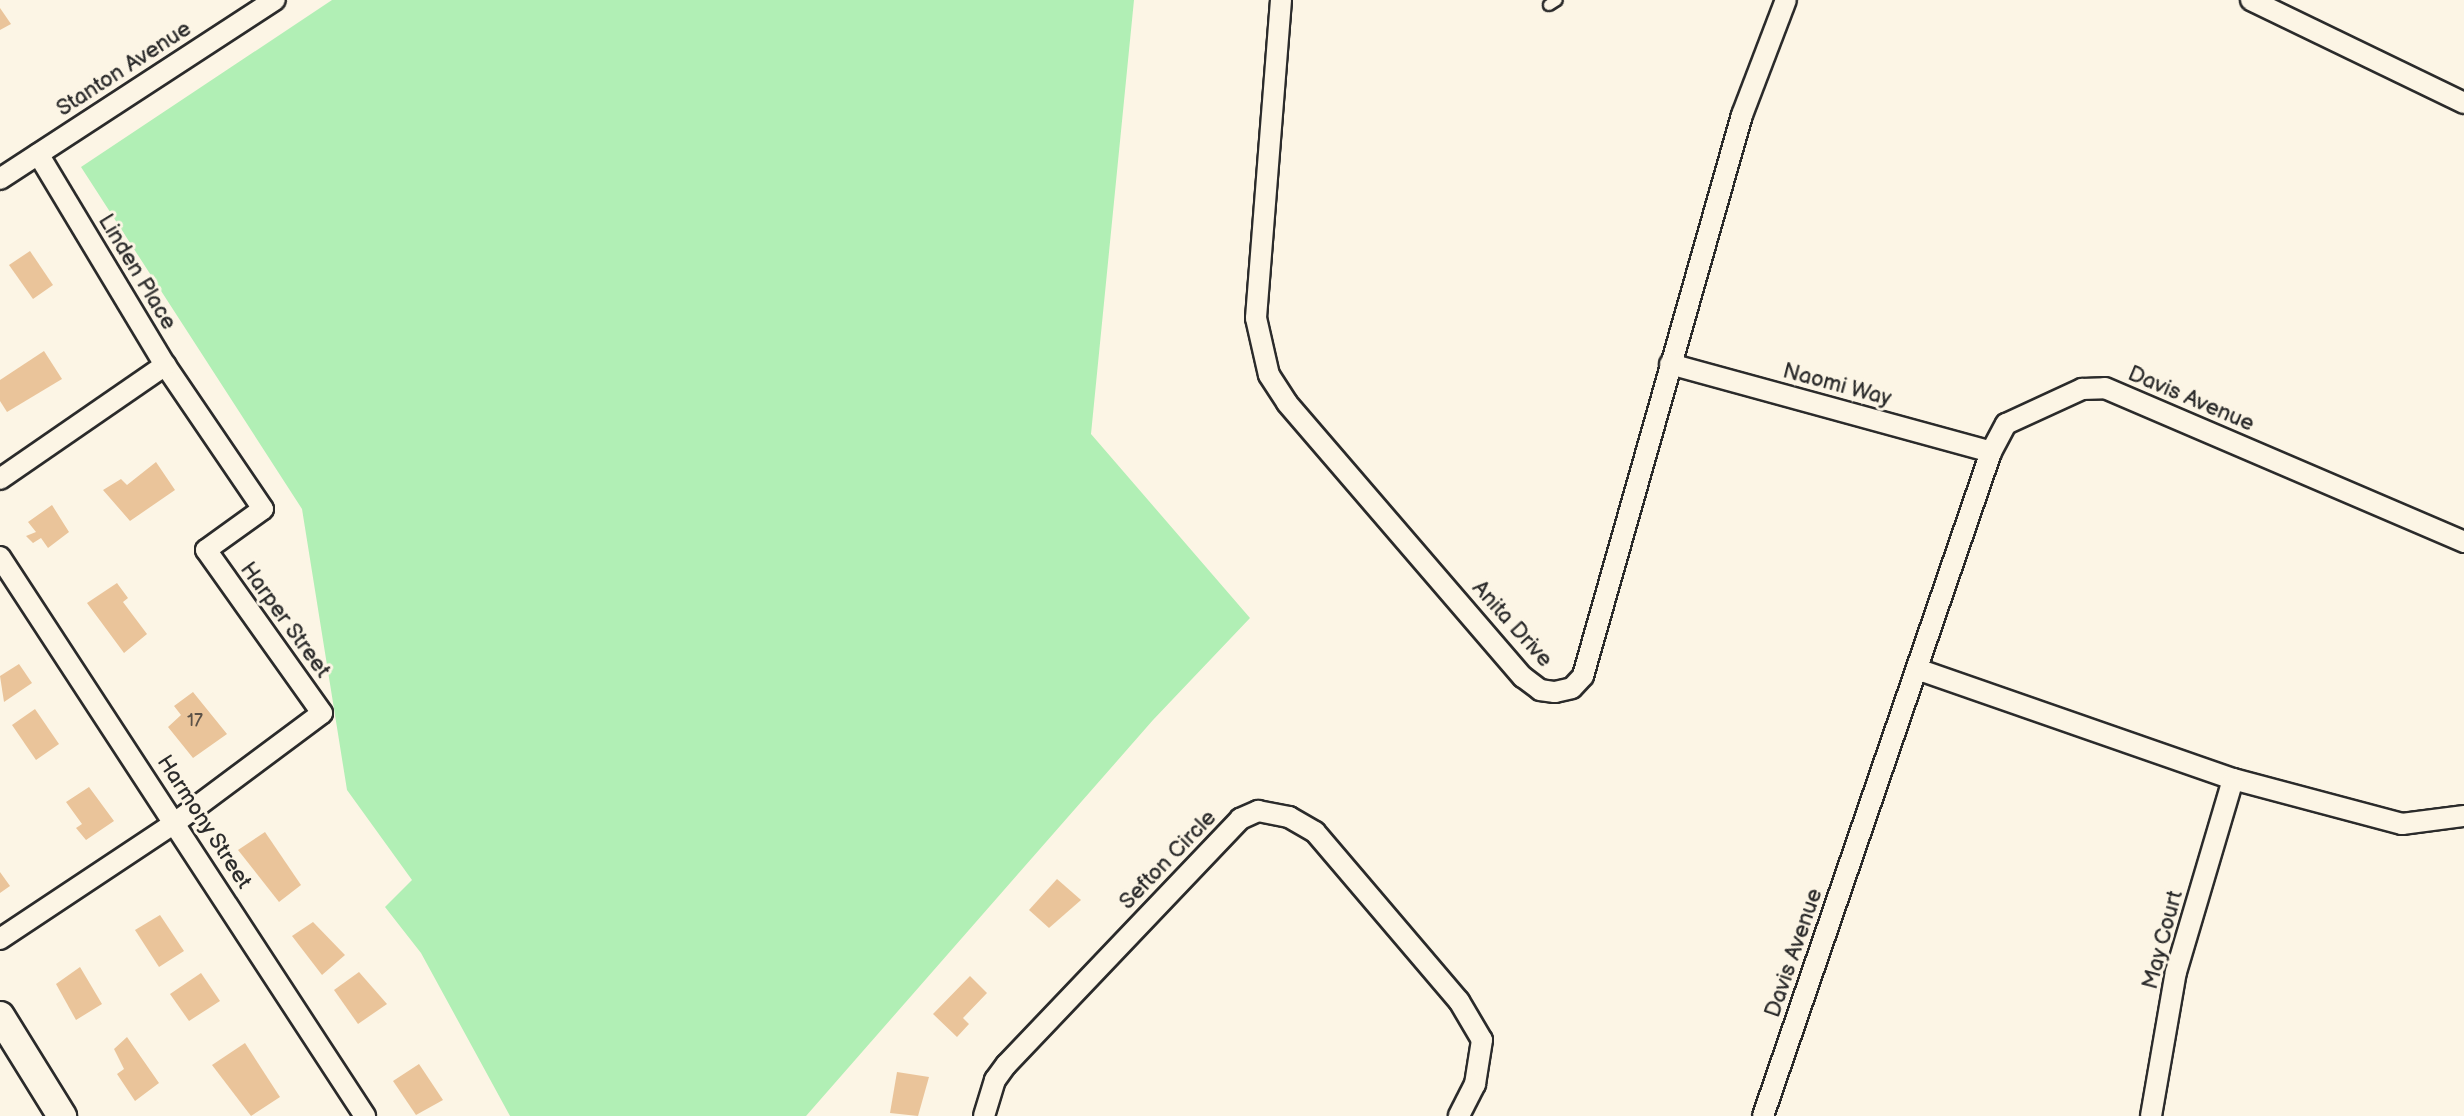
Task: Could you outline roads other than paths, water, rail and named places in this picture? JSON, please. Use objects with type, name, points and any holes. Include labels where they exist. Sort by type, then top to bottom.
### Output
[{"type":"main road","points":[[0,1016],[62,1116]]},
{"type":"street","name":"Stanton Avenue","points":[[0,179],[275,0]]},
{"type":"street","name":"Anita Drive","points":[[1281,0],[1256,318],[1269,375],[1359,487],[1523,677],[1540,690],[1572,688],[1583,676],[1742,115],[1786,0]]},
{"type":"street","points":[[2251,0],[2464,103]]},
{"type":"street","name":"Linden Place","points":[[0,479],[165,365],[38,154]]},
{"type":"street","name":"Naomi Way","points":[[1670,364],[1991,452]]},
{"type":"street","name":"Harper Street","points":[[0,939],[176,822],[322,713],[206,550],[263,509],[165,365]]},
{"type":"street","name":"Davis Avenue","points":[[1763,1116],[1991,452],[2006,424],[2035,407],[2082,389],[2105,388],[2464,542]]},
{"type":"street","name":"Harmony Street","points":[[0,557],[176,822],[365,1116]]},
{"type":"street","points":[[1917,669],[2233,779],[2402,824],[2464,816]]},
{"type":"street","name":"May Court","points":[[2151,1116],[2176,972],[2233,779]]},
{"type":"street","name":"Sefton Circle","points":[[984,1116],[995,1080],[1006,1065],[1240,819],[1258,811],[1289,817],[1315,832],[1459,1001],[1482,1040],[1475,1084],[1459,1116]]}]
